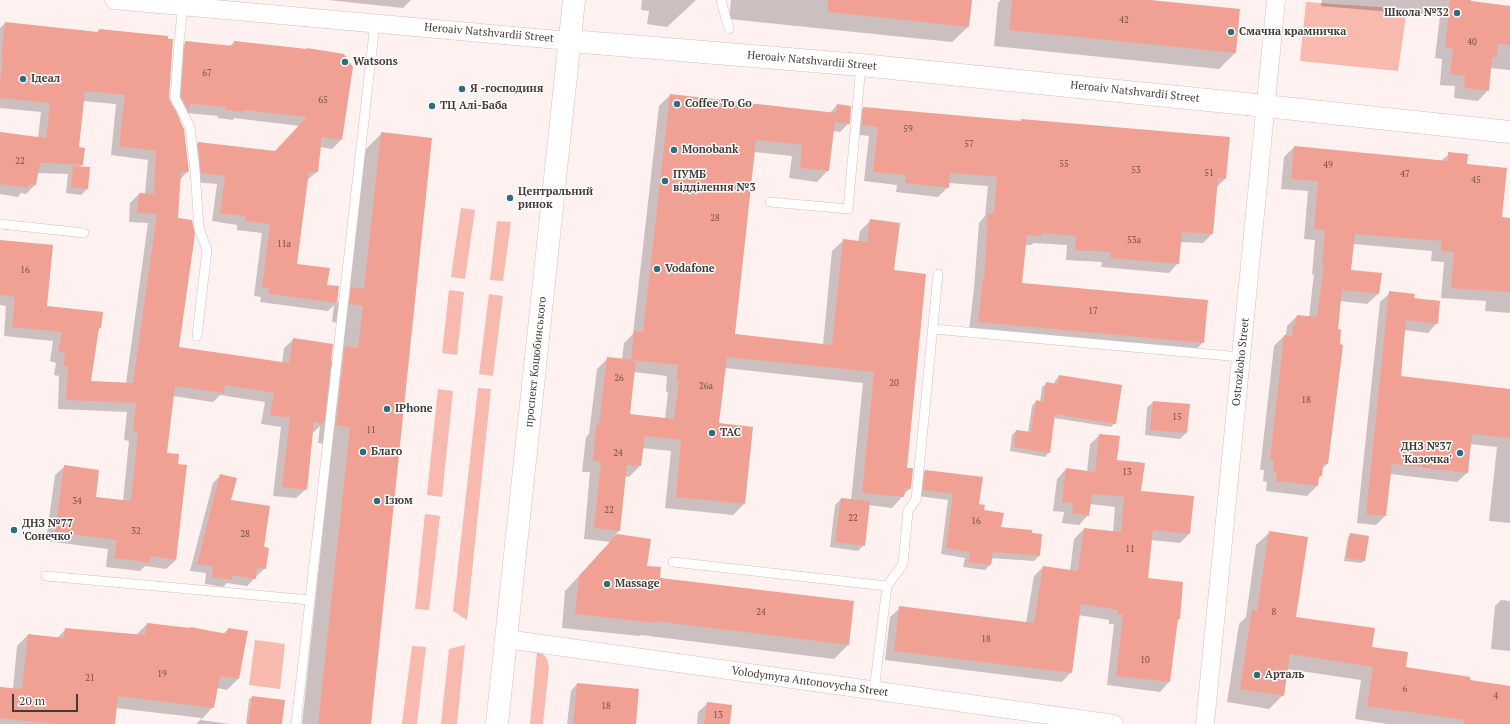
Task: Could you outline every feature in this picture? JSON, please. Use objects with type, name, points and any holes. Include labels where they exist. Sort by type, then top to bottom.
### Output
[{"type":"street","name":"Heroaiv Natshvardii Street","points":[[114,0],[184,4],[375,23],[861,65],[1510,132]]},
{"type":"street","name":"проспект Коцюбинського","points":[[497,724],[574,0]]},
{"type":"street","name":"Ostrozkoho Street","points":[[1205,724],[1276,0]]},
{"type":"street","name":"Volodymyra Antonovycha Street","points":[[506,640],[1114,724]]},
{"type":"lane","points":[[721,0],[729,29]]},
{"type":"lane","points":[[184,4],[179,42],[175,98],[190,127],[195,170],[198,228],[207,250],[197,336]]},
{"type":"lane","points":[[296,724],[375,23]]},
{"type":"lane","points":[[770,202],[848,209],[861,65]]},
{"type":"lane","points":[[0,224],[84,233]]},
{"type":"lane","points":[[874,691],[887,586],[903,564],[908,511],[916,500],[938,274]]},
{"type":"lane","points":[[933,329],[1241,357]]},
{"type":"lane","points":[[673,562],[887,586]]},
{"type":"lane","points":[[46,576],[310,600]]},
{"type":"shaded area","points":[[1306,2],[1407,9],[1398,71],[1300,61]]},
{"type":"shaded area","points":[[461,208],[475,210],[465,279],[451,277]]},
{"type":"shaded area","points":[[497,221],[511,222],[503,281],[490,280]]},
{"type":"shaded area","points":[[449,290],[464,292],[457,355],[442,353]]},
{"type":"shaded area","points":[[489,294],[503,296],[493,376],[479,374]]},
{"type":"shaded area","points":[[478,388],[491,389],[467,620],[453,611]]},
{"type":"shaded area","points":[[438,389],[453,391],[442,497],[427,495]]},
{"type":"shaded area","points":[[425,514],[440,516],[429,610],[415,609]]},
{"type":"shaded area","points":[[255,640],[285,644],[280,689],[249,685]]},
{"type":"shaded area","points":[[465,645],[457,724],[441,724],[449,649]]},
{"type":"shaded area","points":[[412,646],[426,647],[417,724],[402,724]]},
{"type":"shaded area","points":[[537,652],[543,654],[547,659],[549,667],[543,724],[530,724]]},
{"type":"building","points":[[828,0],[972,0],[969,27],[828,12]]},
{"type":"building","points":[[1012,0],[1150,0],[1240,9],[1236,53],[1009,30]]},
{"type":"building","points":[[1450,0],[1471,0],[1510,6],[1510,45],[1498,44],[1497,57],[1492,57],[1489,91],[1464,88],[1465,76],[1450,74],[1453,49],[1445,48]]},
{"type":"building","points":[[5,22],[98,32],[99,29],[168,36],[168,39],[173,39],[169,98],[184,129],[189,172],[181,171],[178,218],[192,220],[195,234],[179,347],[289,363],[293,338],[333,344],[324,424],[314,422],[307,490],[282,487],[290,418],[270,415],[274,393],[225,385],[224,393],[175,386],[167,453],[179,454],[178,464],[187,465],[176,560],[151,556],[150,563],[114,558],[117,540],[55,532],[64,465],[99,470],[96,497],[131,501],[138,432],[133,431],[136,403],[66,400],[68,367],[63,366],[65,353],[58,352],[62,332],[12,327],[15,297],[0,295],[0,240],[53,245],[47,306],[103,312],[91,381],[133,383],[157,214],[137,213],[139,193],[154,194],[156,151],[119,146],[125,95],[85,91],[79,147],[85,148],[83,165],[40,163],[36,185],[29,184],[28,188],[0,184],[0,132],[46,138],[50,103],[0,98],[3,58],[1,58]]},
{"type":"building","points":[[185,41],[233,46],[234,41],[307,48],[344,54],[353,67],[342,140],[322,137],[318,172],[309,171],[297,264],[330,268],[327,285],[339,286],[337,303],[269,294],[269,288],[262,288],[270,224],[245,221],[246,216],[220,213],[225,176],[201,173],[198,142],[275,151],[307,117],[243,110],[243,112],[226,110],[227,107],[190,104],[189,111],[181,97]]},
{"type":"building","points":[[670,94],[836,113],[829,171],[800,168],[802,145],[756,140],[735,334],[832,345],[843,239],[867,242],[870,219],[900,223],[894,270],[926,274],[907,468],[913,468],[911,489],[905,488],[904,497],[862,493],[874,372],[727,357],[719,423],[753,427],[745,504],[676,497],[681,440],[645,436],[641,466],[627,465],[620,531],[594,528],[601,462],[593,461],[596,425],[599,425],[607,357],[631,359],[634,331],[643,332]],"holes":[[[636,361],[678,365],[676,381],[679,381],[674,419],[630,414]]]},
{"type":"building","points":[[837,104],[851,106],[850,124],[835,122]]},
{"type":"building","points":[[863,107],[1230,137],[1226,179],[1218,178],[1213,234],[1182,232],[1179,264],[1110,258],[1111,252],[1075,250],[1076,236],[1042,233],[1042,236],[1027,235],[1022,283],[1208,300],[1204,343],[978,322],[984,279],[988,213],[994,213],[997,177],[950,173],[949,188],[905,183],[906,175],[873,172],[878,127],[862,125]]},
{"type":"building","points":[[381,132],[432,138],[371,724],[318,724],[350,428],[336,425],[345,346],[358,348],[363,306],[349,304],[351,287],[364,289]]},
{"type":"building","points":[[1294,146],[1448,161],[1448,152],[1468,154],[1467,164],[1507,168],[1502,217],[1510,218],[1510,292],[1451,288],[1454,252],[1441,251],[1442,241],[1355,234],[1351,270],[1382,273],[1379,294],[1342,290],[1338,329],[1341,330],[1340,344],[1343,345],[1342,354],[1328,464],[1323,464],[1322,476],[1319,476],[1318,486],[1276,481],[1277,472],[1273,471],[1274,460],[1270,460],[1284,335],[1292,336],[1293,325],[1295,325],[1297,315],[1317,317],[1324,265],[1322,265],[1325,230],[1314,229],[1318,181],[1291,179]]},
{"type":"building","points":[[73,166],[90,167],[88,189],[71,187]]},
{"type":"building","points":[[1389,291],[1415,294],[1414,298],[1440,301],[1438,324],[1406,320],[1401,376],[1510,389],[1510,438],[1472,434],[1468,473],[1392,464],[1386,516],[1366,514]]},
{"type":"building","points":[[1059,375],[1122,385],[1116,424],[1055,414],[1050,453],[1014,447],[1016,430],[1031,432],[1036,400],[1043,402],[1046,382],[1058,384]]},
{"type":"building","points":[[1153,401],[1190,404],[1187,433],[1150,430]]},
{"type":"building","points":[[1099,434],[1120,436],[1117,460],[1145,463],[1141,491],[1194,496],[1190,534],[1153,530],[1148,578],[1183,582],[1180,619],[1178,619],[1170,682],[1116,676],[1123,615],[1118,614],[1118,610],[1081,604],[1072,673],[894,651],[899,606],[1034,623],[1043,566],[1078,571],[1084,528],[1121,532],[1124,497],[1092,494],[1089,516],[1072,513],[1073,503],[1062,502],[1066,468],[1095,472]]},
{"type":"building","points":[[925,470],[983,477],[979,504],[985,505],[984,510],[1004,513],[1001,527],[1032,530],[1032,533],[1042,534],[1040,556],[993,552],[991,565],[968,562],[970,552],[946,548],[953,494],[923,490]]},
{"type":"building","points":[[220,474],[237,478],[231,500],[270,506],[264,547],[269,548],[266,569],[257,567],[256,579],[232,575],[232,580],[212,577],[213,566],[197,564]]},
{"type":"building","points":[[841,498],[870,501],[865,546],[835,542]]},
{"type":"building","points":[[1269,531],[1308,537],[1296,617],[1375,628],[1372,647],[1408,652],[1406,667],[1470,677],[1470,680],[1510,686],[1510,724],[1463,724],[1464,720],[1367,706],[1373,667],[1290,654],[1284,696],[1240,689],[1252,610],[1257,611]]},
{"type":"building","points":[[1350,533],[1369,536],[1365,561],[1346,558]]},
{"type":"building","points":[[617,534],[651,539],[647,566],[661,567],[660,578],[854,601],[849,645],[655,621],[655,623],[575,614],[579,576]]},
{"type":"building","points":[[147,623],[190,627],[227,634],[228,628],[248,631],[239,679],[220,676],[214,708],[118,696],[115,724],[54,724],[0,718],[0,687],[22,689],[28,634],[64,638],[65,628],[145,635]]},
{"type":"building","points":[[577,683],[639,689],[636,724],[573,724]]},
{"type":"building","points":[[252,696],[285,700],[282,724],[248,724]]},
{"type":"building","points":[[707,702],[732,705],[730,724],[704,724]]},
{"type":"place","name":"Школа №32","points":[[1457,13]]},
{"type":"place","name":"Смачна крамничка","points":[[1231,32]]},
{"type":"place","name":"Watsons","points":[[345,62]]},
{"type":"place","name":"Ідеал","points":[[23,79]]},
{"type":"place","name":"Я -господиня","points":[[462,89]]},
{"type":"place","name":"Coffee To Go","points":[[677,104]]},
{"type":"place","name":"ТЦ Алі-Баба","points":[[432,106]]},
{"type":"place","name":"Monobank","points":[[674,150]]},
{"type":"place","name":"ПУМБ відділення №3","points":[[665,181]]},
{"type":"place","name":"Центральний ринок","points":[[510,198]]},
{"type":"place","name":"Vodafone","points":[[657,269]]},
{"type":"place","name":"IPhone","points":[[387,409]]},
{"type":"place","name":"ТАС","points":[[712,433]]},
{"type":"place","name":"Благо","points":[[363,452]]},
{"type":"place","name":"ДНЗ №37 'Казочка'","points":[[1460,453]]},
{"type":"place","name":"Ізюм","points":[[377,501]]},
{"type":"place","name":"ДНЗ №77 'Сонечко'","points":[[14,530]]},
{"type":"place","name":"Massage","points":[[607,584]]},
{"type":"place","name":"Арталь","points":[[1257,675]]}]
